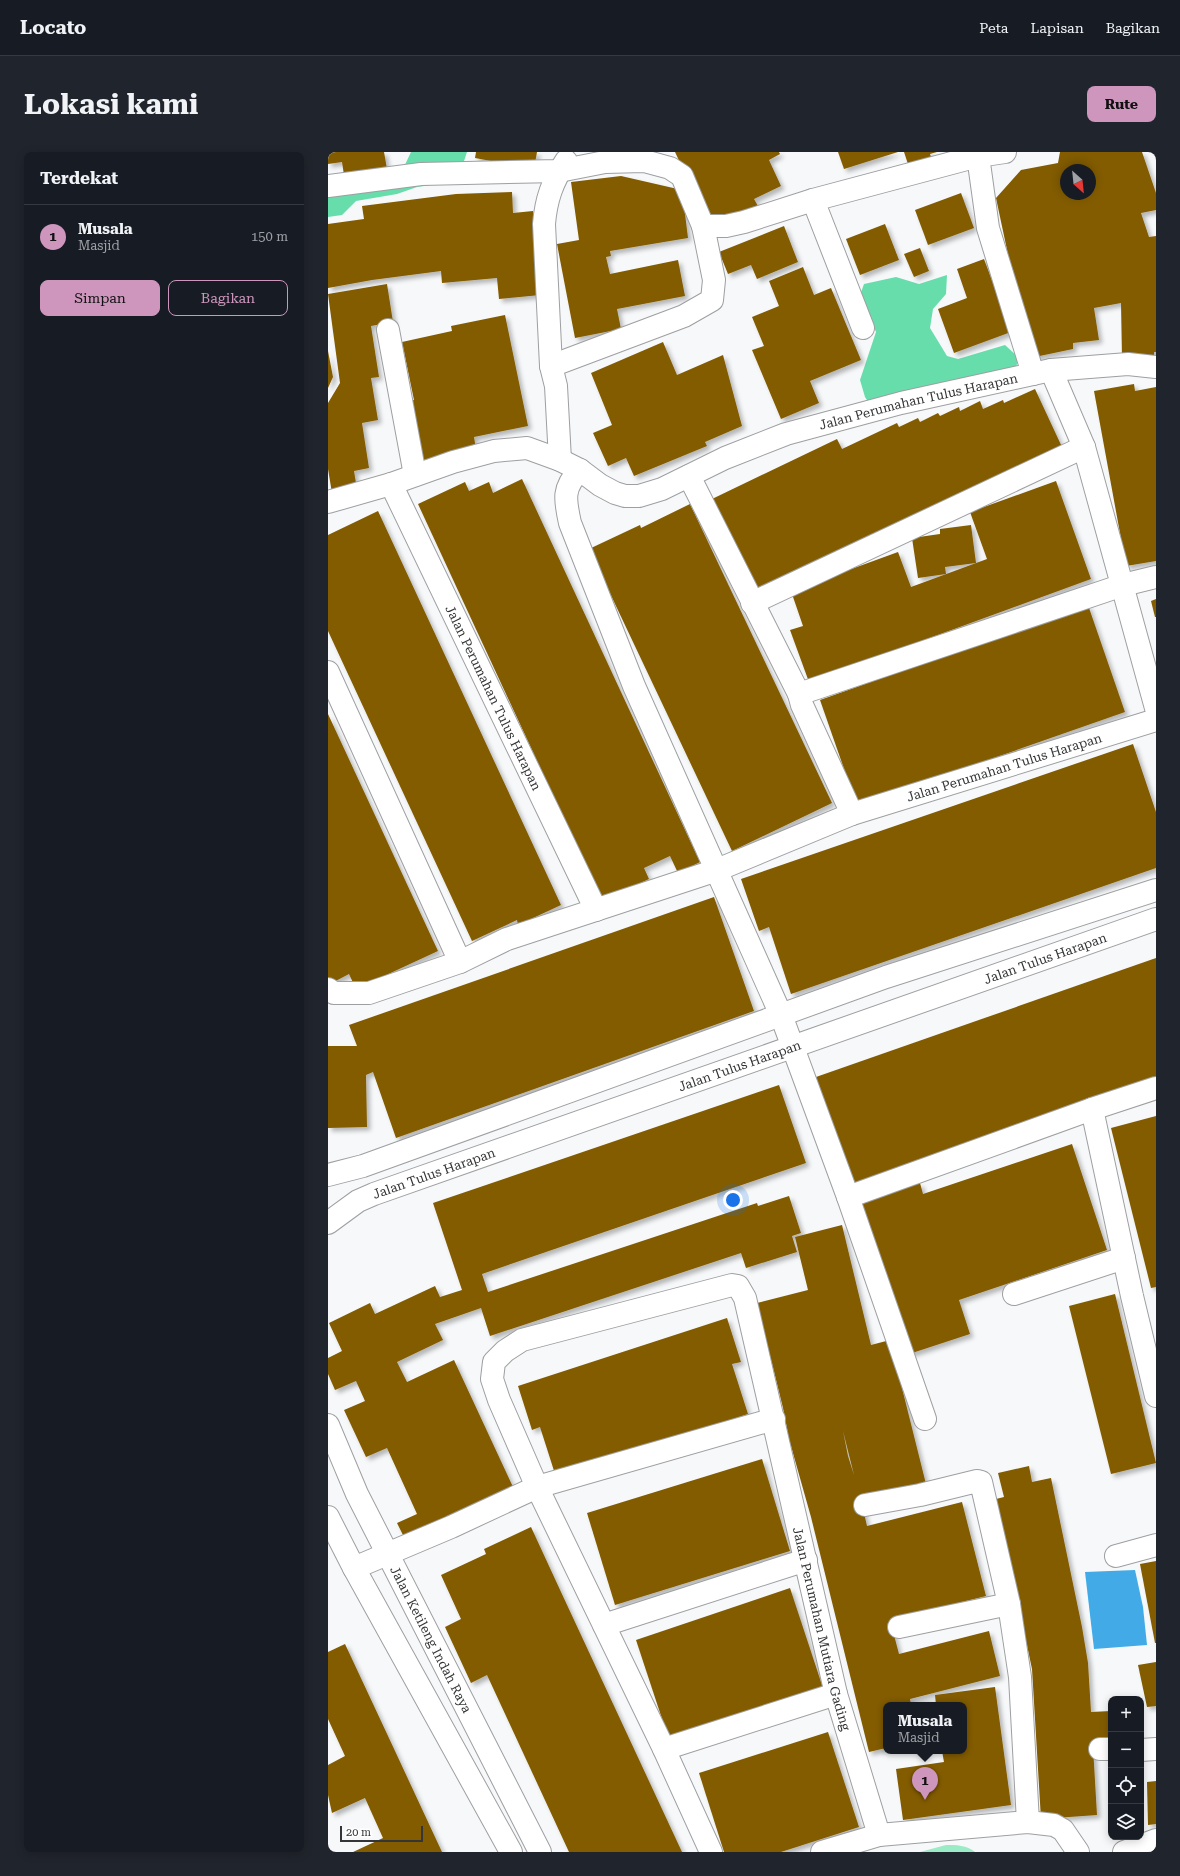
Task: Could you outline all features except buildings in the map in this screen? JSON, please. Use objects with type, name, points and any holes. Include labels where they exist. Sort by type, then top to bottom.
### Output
[{"type":"street","points":[[560,460],[556,386],[551,366],[544,224],[545,205],[550,187],[572,152]]},
{"type":"street","points":[[703,226],[726,226],[744,222],[813,200],[978,156],[1005,152]]},
{"type":"street","points":[[978,156],[988,228],[1042,372],[1084,447],[1156,708]]},
{"type":"street","points":[[328,186],[421,174],[559,171],[588,164],[626,161],[644,161],[670,168],[682,176],[703,226],[714,280],[712,300],[684,316],[551,366]]},
{"type":"street","points":[[813,200],[863,328]]},
{"type":"street","points":[[388,330],[415,476]]},
{"type":"street","name":"Jalan Perumahan Tulus Harapan","points":[[328,502],[391,484],[453,462],[494,451],[527,448],[560,460],[580,470],[600,485],[625,496],[639,496],[662,490],[725,458],[786,434],[900,403],[1042,372],[1128,364],[1156,367]]},
{"type":"street","points":[[752,603],[1084,447]]},
{"type":"street","points":[[580,470],[572,479],[566,490],[565,503],[570,523],[634,686],[781,1015],[848,1197],[925,1419]]},
{"type":"street","points":[[689,476],[799,694],[802,705],[852,814]]},
{"type":"street","name":"Jalan Perumahan Tulus Harapan","points":[[391,484],[596,910]]},
{"type":"street","points":[[799,694],[1123,585],[1156,577]]},
{"type":"street","points":[[328,672],[460,962]]},
{"type":"street","name":"Jalan Perumahan Tulus Harapan","points":[[328,989],[334,994],[369,993],[460,962],[507,939],[717,870],[852,814],[1156,720]]},
{"type":"street","points":[[328,1175],[363,1166],[901,972],[1156,890]]},
{"type":"street","name":"Jalan Tulus Harapan","points":[[328,1223],[358,1202],[374,1194],[1156,919]]},
{"type":"street","points":[[848,1197],[1092,1109],[1156,1088]]},
{"type":"street","points":[[1092,1109],[1156,1396]]},
{"type":"street","points":[[1014,1294],[1124,1258]]},
{"type":"street","name":"Jalan Perumahan Mutiara Gading","points":[[537,1487],[499,1400],[492,1379],[494,1362],[505,1351],[522,1340],[732,1285],[738,1286],[742,1290],[774,1419],[836,1694],[879,1836]]},
{"type":"street","points":[[354,1568],[451,1527],[537,1487],[774,1419]]},
{"type":"street","name":"Jalan Ketileng Indah Raya","points":[[328,1425],[357,1494],[540,1852]]},
{"type":"street","points":[[865,1505],[920,1495],[980,1481],[1009,1604],[1020,1677],[1028,1822]]},
{"type":"street","points":[[537,1487],[664,1749],[711,1852]]},
{"type":"street","points":[[328,1517],[354,1568],[511,1852]]},
{"type":"street","points":[[1116,1556],[1156,1545]]},
{"type":"street","points":[[604,1625],[806,1560]]},
{"type":"street","points":[[899,1627],[1009,1604]]},
{"type":"street","points":[[664,1749],[836,1694]]},
{"type":"street","points":[[1144,1750],[1156,1749]]},
{"type":"street","points":[[822,1852],[879,1836],[1028,1822],[1054,1825],[1063,1830],[1078,1852]]},
{"type":"street","points":[[1124,1852],[1156,1840]]},
{"type":"green space","points":[[411,152],[467,152],[461,170],[438,184],[417,187],[397,194],[356,201],[342,215],[328,217],[328,189],[403,169]]},
{"type":"green space","points":[[947,275],[946,294],[933,309],[930,328],[947,356],[958,359],[1005,345],[1018,357],[1015,376],[875,412],[865,397],[860,380],[876,332],[860,295],[864,284],[896,277],[919,284]]},
{"type":"green space","points":[[946,1845],[957,1845],[975,1852],[920,1852]]},
{"type":"water","points":[[1135,1570],[1143,1607],[1147,1645],[1094,1649],[1085,1572]]},
{"type":"place","name":"Musala","points":[[925,1800]]}]
